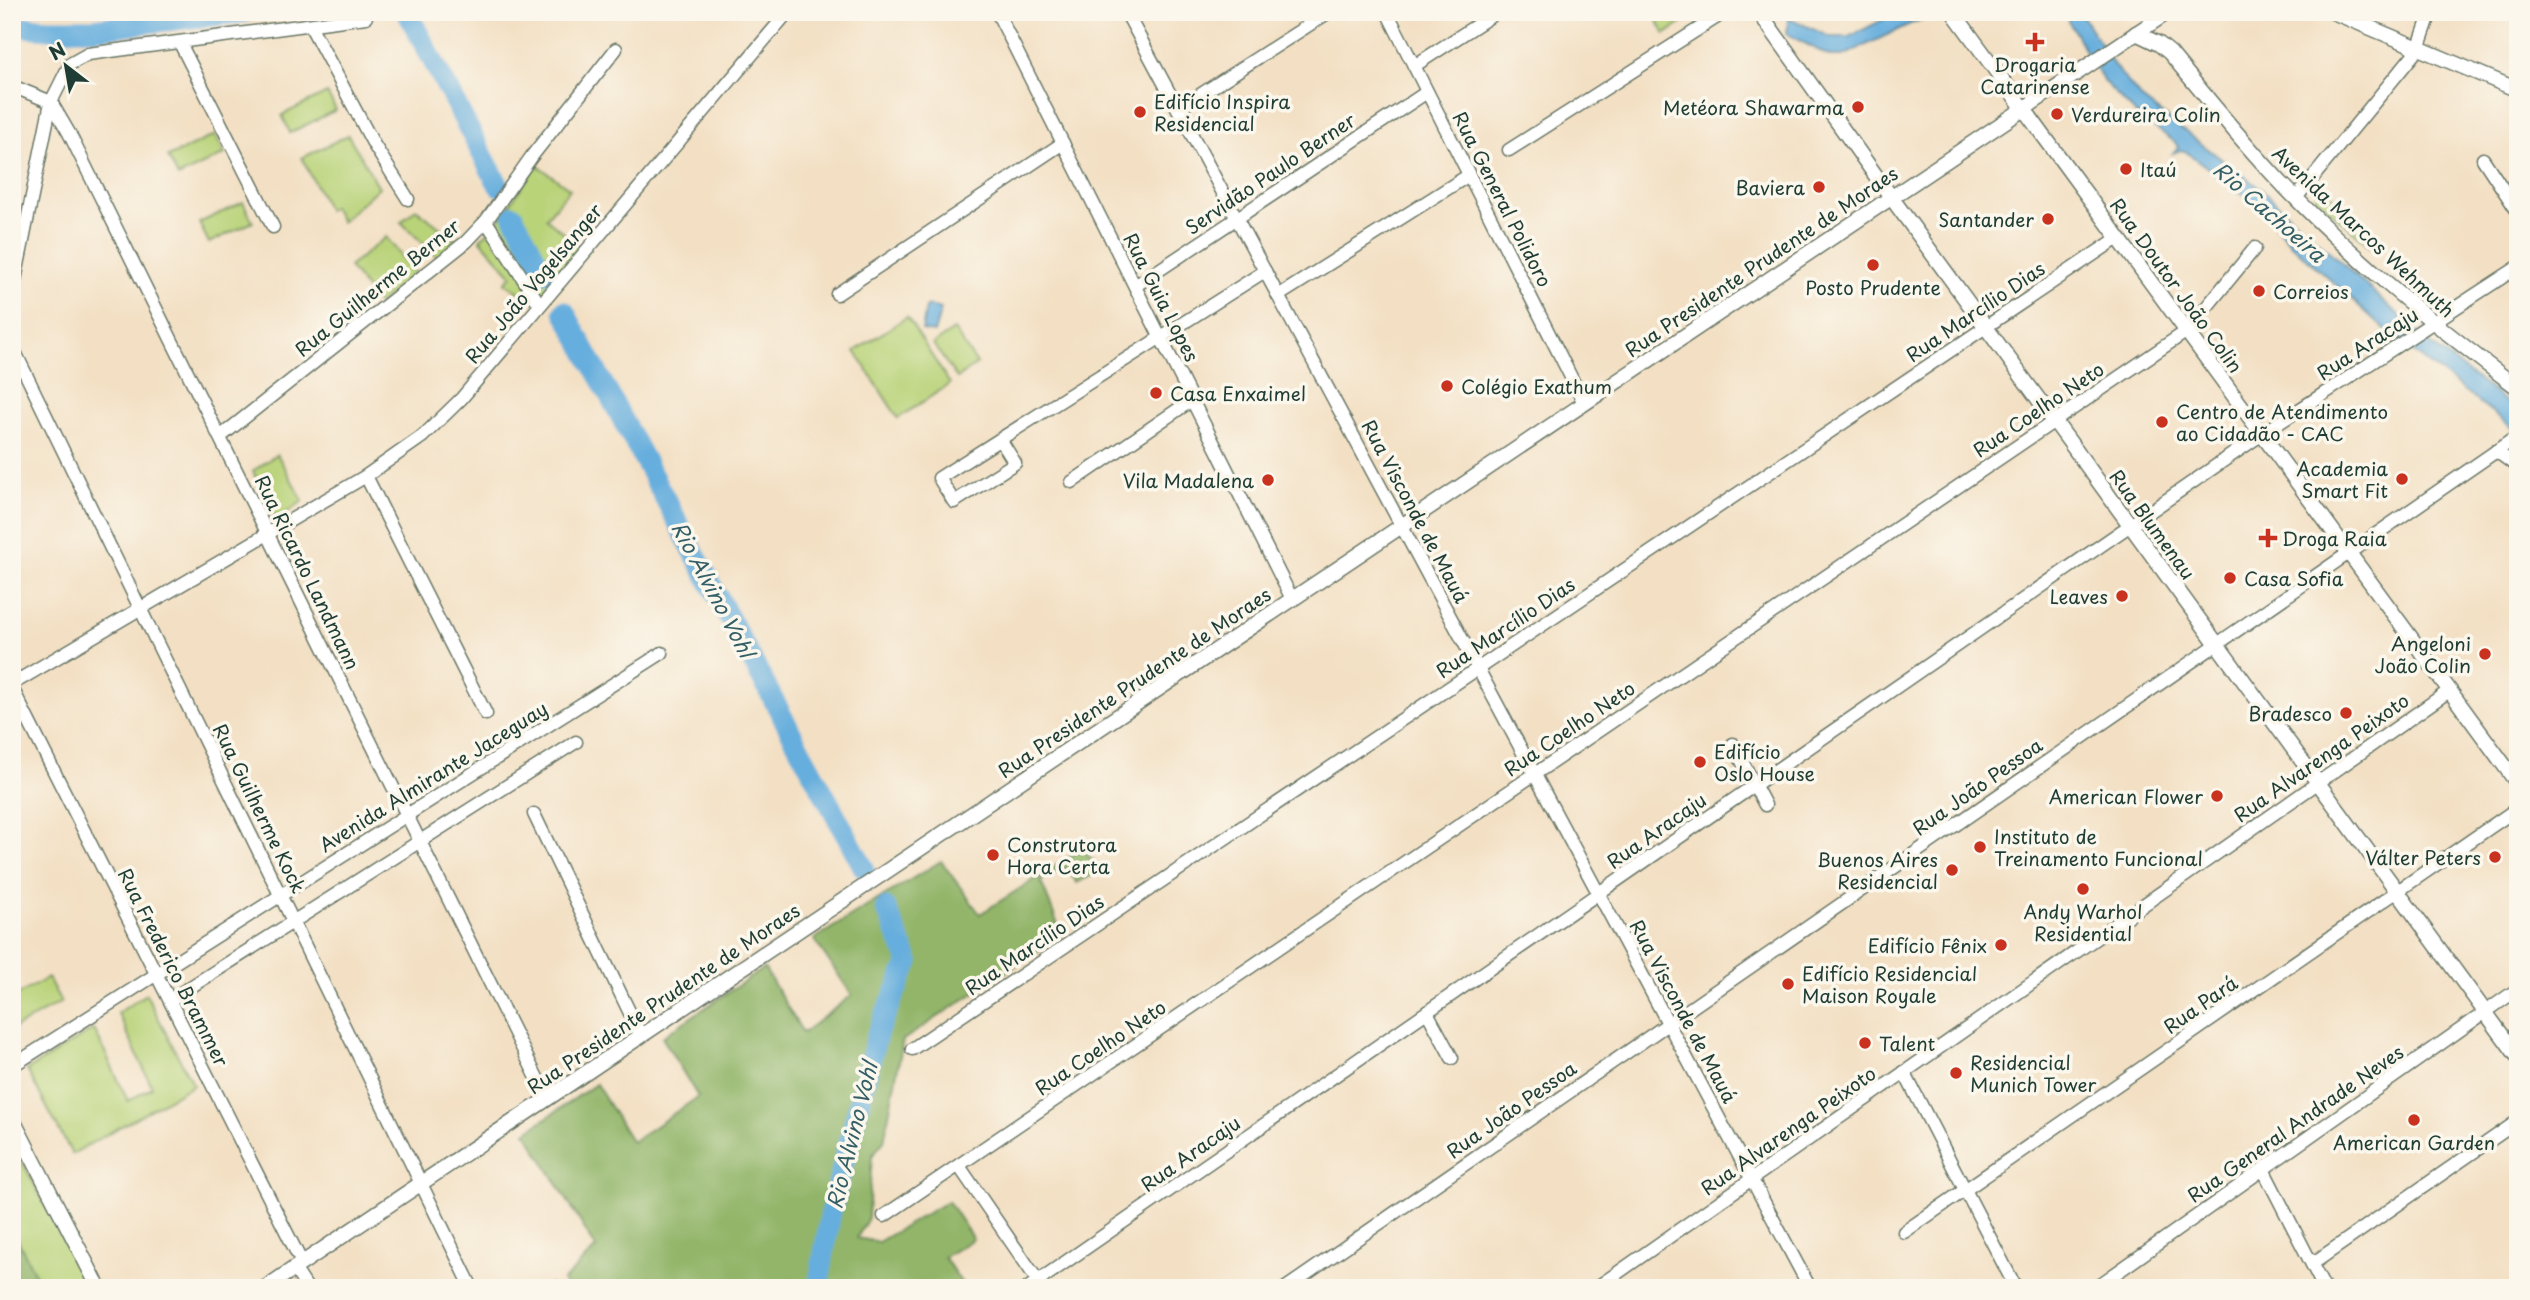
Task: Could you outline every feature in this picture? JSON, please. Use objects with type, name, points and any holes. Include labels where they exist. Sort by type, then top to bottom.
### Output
[{"type":"main road","name":"Rua Blumenau","points":[[1759,12],[2518,1057]]},
{"type":"main road","name":"Rua Doutor João Colin","points":[[1953,12],[2518,784]]},
{"type":"main road","name":"Rua Presidente Prudente de Moraes","points":[[265,1288],[2168,12]]},
{"type":"main road","points":[[2333,12],[2518,90]]},
{"type":"main road","name":"Avenida Marcos Wehmuth","points":[[2136,33],[2159,44],[2170,53],[2244,143],[2296,198],[2432,323],[2518,388]]},
{"type":"main road","points":[[12,1118],[99,1288]]},
{"type":"street","name":"Rua João Vogelsanger","points":[[12,686],[366,476],[415,443],[440,421],[788,12]]},
{"type":"street","name":"Rua Guia Lopes","points":[[997,12],[1292,599]]},
{"type":"street","name":"Rua Visconde de Mauá","points":[[1126,12],[1810,1288]]},
{"type":"street","points":[[1178,109],[1329,12]]},
{"type":"street","name":"Rua General Polidoro","points":[[1387,12],[1584,403]]},
{"type":"street","points":[[1414,66],[1497,12]]},
{"type":"street","points":[[1509,150],[1726,12]]},
{"type":"street","points":[[2296,198],[2418,49],[2431,12]]},
{"type":"street","points":[[12,295],[51,102],[70,64],[88,54],[366,16]]},
{"type":"street","points":[[310,25],[374,145],[408,199]]},
{"type":"street","points":[[180,43],[273,227]]},
{"type":"street","name":"Rua Guilherme Berner","points":[[220,437],[466,242],[486,221],[532,156],[616,49]]},
{"type":"street","points":[[12,86],[51,102]]},
{"type":"street","name":"Servidão Paulo Berner","points":[[1135,286],[1427,92]]},
{"type":"street","name":"Rua Ricardo Landmann","points":[[51,102],[69,132],[547,1098]]},
{"type":"street","points":[[836,294],[1063,143]]},
{"type":"street","points":[[2483,159],[2518,212]]},
{"type":"street","points":[[1278,296],[1469,175]]},
{"type":"street","points":[[486,221],[540,305]]},
{"type":"street","name":"Rua Marcílio Dias","points":[[912,1049],[2118,238]]},
{"type":"street","name":"Rua Coelho Neto","points":[[884,1216],[2187,331],[2255,248]]},
{"type":"street","name":"Rua Aracaju","points":[[1033,1284],[2262,434],[2518,267]]},
{"type":"street","points":[[1000,439],[1015,463],[954,502],[939,478],[1000,439],[1160,337],[1265,271]]},
{"type":"street","name":"Rua Guilherme Kock","points":[[12,346],[472,1288]]},
{"type":"street","points":[[1072,482],[1192,400]]},
{"type":"street","name":"Rua João Pessoa","points":[[1286,1288],[2515,438]]},
{"type":"street","points":[[2496,451],[2518,467]]},
{"type":"street","points":[[366,476],[486,715]]},
{"type":"street","name":"Avenida Almirante Jaceguay","points":[[12,1066],[662,653]]},
{"type":"street","name":"Rua Frederico Brammer","points":[[12,686],[170,1000],[307,1288]]},
{"type":"street","name":"Rua Alvarenga Peixoto","points":[[1596,1288],[2449,691]]},
{"type":"street","points":[[170,1000],[576,742]]},
{"type":"street","points":[[1733,744],[1765,806]]},
{"type":"street","name":"Rua Pará","points":[[1904,1232],[2518,808]]},
{"type":"street","points":[[534,814],[641,1036]]},
{"type":"street","name":"Rua General Andrade Neves","points":[[2095,1288],[2518,989]]},
{"type":"street","points":[[1427,1012],[1452,1058]]},
{"type":"street","points":[[1904,1072],[2016,1288]]},
{"type":"street","points":[[2312,1264],[2518,1121]]},
{"type":"street","points":[[959,1166],[1033,1284]]},
{"type":"street","points":[[2263,1169],[2324,1288]]},
{"type":"green space","points":[[1652,12],[1700,12],[1665,34]]},
{"type":"green space","points":[[327,93],[336,110],[290,133],[282,115]]},
{"type":"green space","points":[[215,135],[225,154],[178,177],[168,157]]},
{"type":"green space","points":[[348,135],[379,187],[341,222],[333,207],[328,210],[302,158]]},
{"type":"green space","points":[[537,165],[570,189],[546,218],[580,247],[546,291],[534,302],[505,283],[512,275],[480,239],[494,226]]},
{"type":"green space","points":[[2323,186],[2380,244],[2374,250],[2315,197]]},
{"type":"green space","points":[[243,202],[253,222],[209,243],[199,223]]},
{"type":"green space","points":[[416,209],[457,241],[438,258],[401,222]]},
{"type":"green space","points":[[386,237],[416,274],[378,304],[349,267]]},
{"type":"green space","points":[[907,317],[950,384],[898,418],[855,351]]},
{"type":"green space","points":[[954,330],[977,364],[957,378],[933,344]]},
{"type":"green space","points":[[277,454],[303,501],[282,516],[272,515],[253,471]]},
{"type":"green space","points":[[1082,849],[1102,870],[1077,883],[1065,867],[1041,881],[1062,935],[903,1040],[884,1141],[872,1156],[868,1218],[857,1238],[878,1242],[948,1201],[973,1239],[944,1257],[965,1288],[567,1288],[563,1281],[596,1248],[526,1132],[596,1084],[632,1142],[698,1097],[662,1037],[764,968],[803,1033],[852,995],[814,939],[941,861],[980,914]]},
{"type":"green space","points":[[48,978],[61,1002],[13,1029],[12,998]]},
{"type":"green space","points":[[146,994],[193,1085],[72,1154],[27,1070],[94,1029],[128,1101],[152,1087],[118,1013]]},
{"type":"green space","points":[[12,1142],[89,1288],[42,1288],[16,1237],[12,1239]]},
{"type":"green space","points":[[16,1237],[42,1288],[12,1288],[12,1239]]},
{"type":"water","points":[[1898,12],[1940,12],[1843,56],[1829,56],[1787,34],[1789,18],[1830,37],[1849,37]]},
{"type":"water","points":[[2063,12],[2080,12],[2115,67],[2143,100],[2260,188],[2428,342],[2518,411],[2518,432],[2390,334],[2291,244],[2263,209],[2185,151],[2173,153],[2178,147],[2175,142],[2136,114],[2104,82]]},
{"type":"water","points":[[926,307],[941,309],[934,333],[922,330]]},
{"type":"waterway","name":"Rio Cachoeira","points":[[12,26],[92,29],[246,12]]},
{"type":"waterway","name":"Rio Alvino Vohl","points":[[407,12],[499,186]]},
{"type":"waterway","name":"Rio Alvino Vohl","points":[[513,215],[544,273]]},
{"type":"waterway","name":"Rio Alvino Vohl","points":[[564,311],[864,868]]},
{"type":"waterway","name":"Rio Alvino Vohl","points":[[818,1288],[831,1211],[878,1031],[909,962],[886,908]]},
{"type":"place","name":"Drogaria Catarinense","points":[[2035,42]]},
{"type":"place","name":"Metéora Shawarma","points":[[1858,107]]},
{"type":"place","name":"Edifício Inspira Residencial","points":[[1140,112]]},
{"type":"place","name":"Verdureira Colin","points":[[2057,114]]},
{"type":"place","name":"Itaú","points":[[2126,169]]},
{"type":"place","name":"Baviera","points":[[1819,187]]},
{"type":"place","name":"Santander","points":[[2048,219]]},
{"type":"place","name":"Posto Prudente","points":[[1873,265]]},
{"type":"place","name":"Correios","points":[[2259,291]]},
{"type":"place","name":"Colégio Exathum","points":[[1447,386]]},
{"type":"place","name":"Casa Enxaimel","points":[[1156,393]]},
{"type":"place","name":"Centro de Atendimento ao Cidadão - CAC","points":[[2162,422]]},
{"type":"place","name":"Academia Smart Fit","points":[[2402,479]]},
{"type":"place","name":"Vila Madalena","points":[[1268,480]]},
{"type":"place","name":"Droga Raia","points":[[2268,538]]},
{"type":"place","name":"Casa Sofia","points":[[2230,578]]},
{"type":"place","name":"Leaves","points":[[2122,596]]},
{"type":"place","name":"Angeloni João Colin","points":[[2485,654]]},
{"type":"place","name":"Bradesco","points":[[2346,713]]},
{"type":"place","name":"Edifício Oslo House","points":[[1700,762]]},
{"type":"place","name":"American Flower","points":[[2217,796]]},
{"type":"place","name":"Instituto de Treinamento Funcional","points":[[1980,847]]},
{"type":"place","name":"Construtora Hora Certa","points":[[993,855]]},
{"type":"place","name":"Válter Peters","points":[[2495,857]]},
{"type":"place","name":"Buenos Aires Residencial","points":[[1952,870]]},
{"type":"place","name":"Andy Warhol Residential","points":[[2083,889]]},
{"type":"place","name":"Edifício Fênix","points":[[2001,945]]},
{"type":"place","name":"Edifício Residencial Maison Royale","points":[[1788,984]]},
{"type":"place","name":"Talent","points":[[1865,1043]]},
{"type":"place","name":"Residencial Munich Tower","points":[[1956,1073]]},
{"type":"place","name":"American Garden","points":[[2414,1120]]}]
